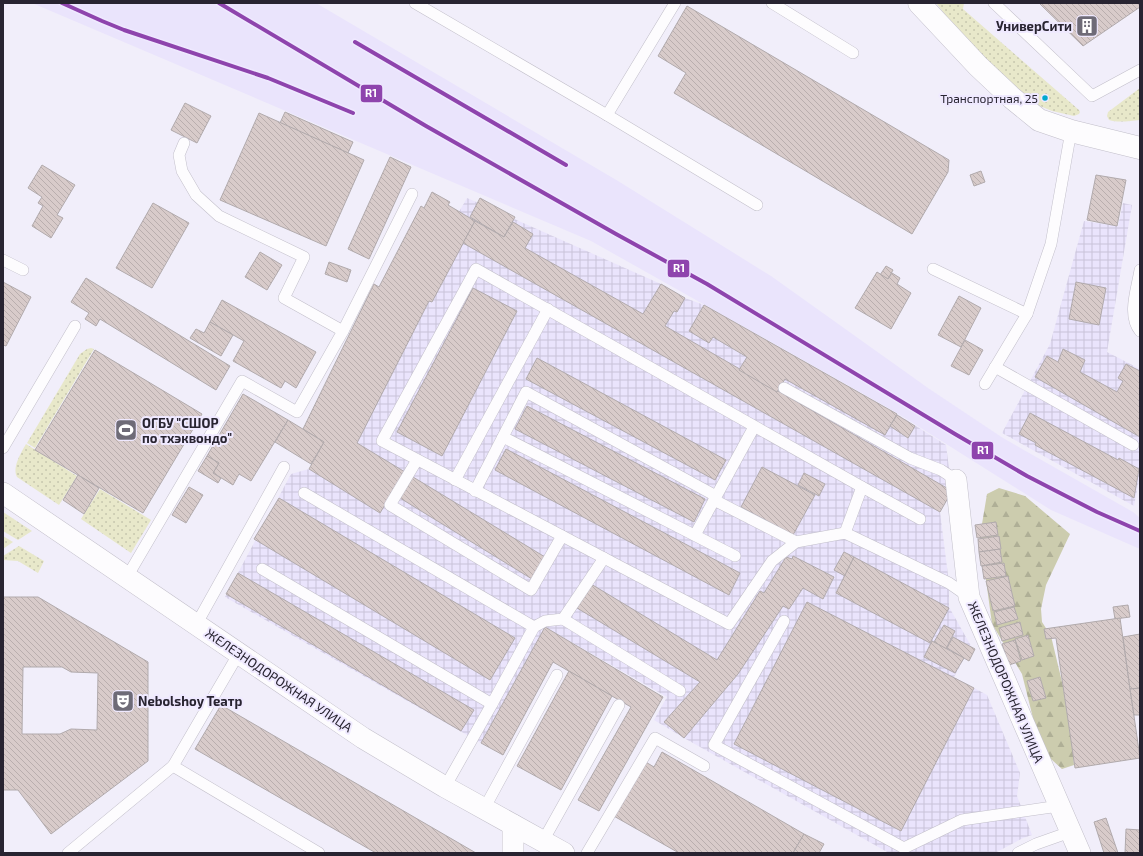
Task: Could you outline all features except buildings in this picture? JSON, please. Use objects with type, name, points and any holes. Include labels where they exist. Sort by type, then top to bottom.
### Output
[{"type":"street","points":[[920,3],[978,66],[1012,98],[1039,120],[1070,131],[1140,148]]},
{"type":"street","name":"ЖЕЛЕЗНОДОРОЖНАЯ УЛИЦА","points":[[956,480],[969,597],[1080,853]]},
{"type":"street","name":"ЖЕЛЕЗНОДОРОЖНАЯ УЛИЦА","points":[[3,493],[363,738],[445,787],[564,853]]},
{"type":"street","points":[[513,825],[513,853]]},
{"type":"lane","points":[[415,3],[607,115],[757,205]]},
{"type":"lane","points":[[607,115],[675,3]]},
{"type":"lane","points":[[772,3],[854,53]]},
{"type":"lane","points":[[994,3],[1092,96],[1140,70]]},
{"type":"lane","points":[[986,384],[1027,314],[1051,244],[1070,131]]},
{"type":"lane","points":[[184,143],[179,155],[182,171],[196,195],[219,216],[304,257],[284,298],[343,331]]},
{"type":"lane","points":[[127,577],[242,381],[297,412],[343,331],[412,194]]},
{"type":"lane","points":[[3,260],[23,270]]},
{"type":"lane","points":[[920,519],[754,427],[476,269],[382,441],[730,624],[772,561],[796,542],[845,533],[949,583],[969,597]]},
{"type":"lane","points":[[933,269],[1027,314]]},
{"type":"lane","points":[[1140,270],[1132,312],[1137,328],[1140,331]]},
{"type":"lane","points":[[455,480],[548,309]]},
{"type":"lane","points":[[3,448],[75,326]]},
{"type":"lane","points":[[995,367],[1134,445]]},
{"type":"lane","points":[[784,388],[910,458],[941,470],[956,480]]},
{"type":"lane","points":[[475,490],[526,392],[796,542]]},
{"type":"lane","points":[[695,535],[754,427]]},
{"type":"lane","points":[[503,436],[735,556]]},
{"type":"lane","points":[[417,460],[390,505],[531,590],[562,536]]},
{"type":"lane","points":[[196,625],[284,467]]},
{"type":"lane","points":[[845,533],[862,487]]},
{"type":"lane","points":[[304,493],[534,627]]},
{"type":"lane","points":[[563,620],[604,558]]},
{"type":"lane","points":[[262,569],[492,704]]},
{"type":"lane","points":[[445,787],[534,627],[545,621],[563,620],[680,690]]},
{"type":"lane","points":[[784,621],[714,745],[904,848],[962,820],[1059,806]]},
{"type":"lane","points":[[68,853],[173,766],[239,653]]},
{"type":"lane","points":[[484,809],[557,675]]},
{"type":"lane","points":[[543,841],[619,705]]},
{"type":"lane","points":[[587,853],[655,738],[704,766]]},
{"type":"lane","points":[[173,766],[319,853]]},
{"type":"lane","points":[[1018,853],[1036,844],[1070,832]]},
{"type":"lane","points":[[298,841],[298,853]]},
{"type":"shaded area","points":[[32,3],[316,3],[618,181],[771,276],[928,388],[1003,438],[1133,512],[1140,518],[1140,549],[1051,510],[897,413],[591,241]]},
{"type":"shaded area","points":[[467,198],[661,284],[685,298],[704,305],[897,414],[946,445],[952,491],[940,512],[949,583],[949,607],[971,646],[954,677],[987,695],[1020,773],[1017,796],[1032,835],[1023,838],[995,853],[889,853],[654,720],[667,697],[545,627],[481,743],[225,597],[291,474],[309,469]]},
{"type":"shaded area","points":[[1123,203],[1132,205],[1107,352],[1140,369],[1140,475],[1134,506],[1002,433],[1050,344],[1084,221],[1118,226]]},
{"type":"green space","points":[[936,3],[964,3],[963,9],[1079,110],[1079,114],[1074,116],[1052,111],[1035,104],[1005,81],[950,21]]},
{"type":"green space","points":[[1140,88],[1140,120],[1120,122],[1109,120],[1107,116],[1108,112]]},
{"type":"green space","points":[[91,348],[94,349],[35,448],[27,443],[80,354]]},
{"type":"green space","points":[[26,444],[77,476],[59,505],[17,477],[16,465]]},
{"type":"green space","points":[[999,488],[1025,496],[1070,534],[1046,585],[1041,609],[1042,622],[1051,636],[1063,686],[1073,752],[1074,765],[1062,769],[1041,750],[1022,674],[992,624],[980,536],[987,494]]},
{"type":"green space","points":[[100,489],[151,520],[131,553],[81,519]]},
{"type":"green space","points":[[3,512],[32,531],[18,540],[3,531]]},
{"type":"green space","points":[[3,536],[13,542],[3,549]]},
{"type":"green space","points":[[19,546],[44,561],[38,573],[18,561],[3,560],[3,556]]},
{"type":"transit line","name":"R1","points":[[62,3],[124,30],[268,78],[353,113]]},
{"type":"transit line","name":"R1","points":[[219,3],[426,126],[707,284],[1027,476],[1097,512],[1140,531]]},
{"type":"transit line","name":"R1","points":[[355,42],[566,165]]},
{"type":"place","name":"УниверСити","points":[[1087,26]]},
{"type":"place","name":"Транспортная, 25","points":[[1045,98]]},
{"type":"place","name":"ОГБУ \"СШОР по тхэквондо\"","points":[[126,430]]},
{"type":"place","name":"Nebolshoy Театр","points":[[123,701]]}]
